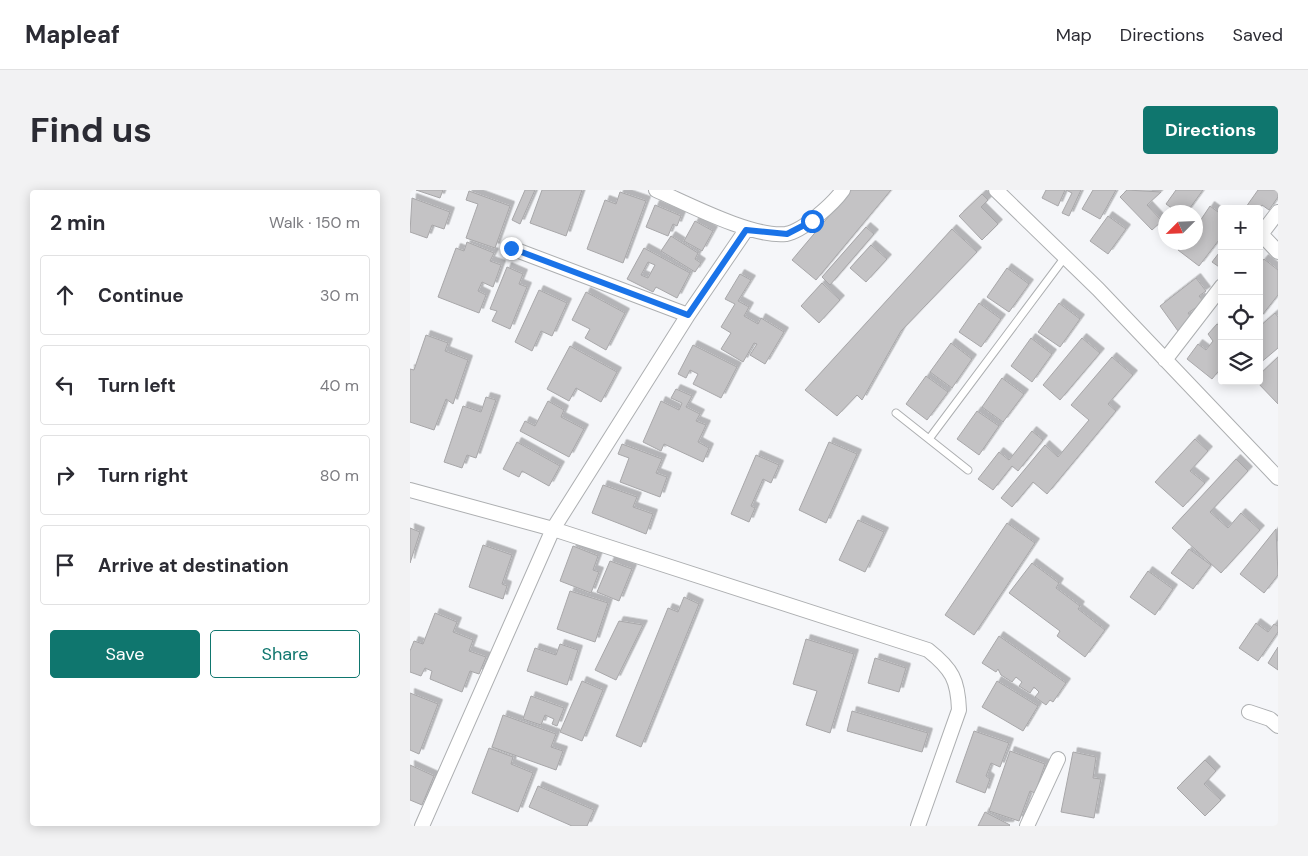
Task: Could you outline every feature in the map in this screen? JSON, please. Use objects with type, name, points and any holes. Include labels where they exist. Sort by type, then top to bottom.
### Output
[{"type":"street","points":[[656,190],[746,230],[787,234],[812,221],[844,190]]},
{"type":"street","points":[[996,190],[1065,257],[1278,478]]},
{"type":"street","points":[[1263,232],[1278,212]]},
{"type":"street","points":[[422,826],[553,529],[688,315],[746,230]]},
{"type":"street","points":[[1263,239],[1278,252]]},
{"type":"street","points":[[511,248],[688,315]]},
{"type":"street","points":[[1165,360],[1218,291]]},
{"type":"street","points":[[410,490],[553,529],[928,650],[942,661],[953,674],[959,692],[959,710],[918,826]]},
{"type":"street","points":[[1249,712],[1270,719],[1278,726]]},
{"type":"street","points":[[1026,826],[1058,759]]},
{"type":"lane","points":[[928,439],[1065,257]]},
{"type":"lane","points":[[896,414],[968,470]]},
{"type":"building","points":[[416,190],[443,190],[440,198]]},
{"type":"building","points":[[525,190],[535,190],[520,224],[512,220]]},
{"type":"building","points":[[542,190],[582,190],[566,236],[530,223]]},
{"type":"building","points":[[851,190],[891,190],[816,280],[792,260]]},
{"type":"building","points":[[1046,190],[1065,190],[1058,206],[1042,198]]},
{"type":"building","points":[[1066,190],[1081,190],[1069,216],[1062,213],[1072,193]]},
{"type":"building","points":[[1093,190],[1116,190],[1100,219],[1082,209]]},
{"type":"building","points":[[1127,190],[1161,192],[1147,205],[1158,217],[1158,225],[1152,230],[1120,197]]},
{"type":"building","points":[[1176,190],[1203,190],[1192,205],[1166,204]]},
{"type":"building","points":[[1258,190],[1278,190],[1278,197],[1269,210],[1263,205],[1247,205]]},
{"type":"building","points":[[469,191],[510,206],[495,248],[466,238],[478,204],[466,200]]},
{"type":"building","points":[[620,192],[646,201],[623,263],[587,249],[605,200],[616,204]]},
{"type":"building","points":[[982,194],[988,200],[981,207],[998,224],[982,240],[959,216]]},
{"type":"building","points":[[412,198],[450,212],[444,229],[432,225],[427,238],[410,232]]},
{"type":"building","points":[[655,205],[681,216],[677,226],[673,224],[668,236],[646,227]]},
{"type":"building","points":[[1210,206],[1218,212],[1218,241],[1199,266],[1178,250],[1203,250],[1203,216]]},
{"type":"building","points":[[1108,216],[1126,229],[1108,254],[1090,241]]},
{"type":"building","points":[[695,221],[713,231],[702,251],[684,241]]},
{"type":"building","points":[[866,227],[874,234],[830,285],[822,277]]},
{"type":"building","points":[[952,229],[977,252],[901,331],[862,400],[857,395],[837,416],[805,390]]},
{"type":"building","points":[[671,236],[698,253],[695,259],[701,263],[695,272],[661,251]]},
{"type":"building","points":[[467,242],[494,253],[490,261],[501,265],[493,287],[482,282],[478,291],[486,295],[479,313],[438,297],[456,248],[464,251]]},
{"type":"building","points":[[871,245],[887,259],[866,282],[850,268]]},
{"type":"building","points":[[644,248],[690,273],[677,298],[656,287],[653,292],[627,279]],"holes":[[[648,262],[655,265],[648,278],[641,275]]]},
{"type":"building","points":[[1218,254],[1218,266],[1212,262]]},
{"type":"building","points":[[1264,259],[1278,270],[1278,295],[1263,314],[1263,295]]},
{"type":"building","points":[[507,267],[523,274],[519,284],[527,287],[510,329],[492,321],[497,311],[490,309]]},
{"type":"building","points":[[1007,268],[1029,284],[1009,312],[987,297]]},
{"type":"building","points":[[740,274],[751,280],[738,301],[749,307],[744,316],[758,324],[761,318],[784,332],[765,364],[750,355],[757,344],[754,343],[743,362],[721,349],[731,333],[721,327],[735,304],[725,299]]},
{"type":"building","points":[[1196,278],[1206,291],[1199,296],[1204,302],[1188,313],[1193,320],[1178,331],[1160,306]]},
{"type":"building","points":[[822,283],[840,300],[819,323],[801,306]]},
{"type":"building","points":[[539,290],[567,303],[552,336],[541,331],[532,351],[515,342]]},
{"type":"building","points":[[586,292],[625,313],[606,350],[585,338],[590,329],[572,320]]},
{"type":"building","points":[[979,303],[1001,319],[981,347],[959,332]]},
{"type":"building","points":[[1059,303],[1080,319],[1060,347],[1038,332]]},
{"type":"building","points":[[1275,313],[1278,317],[1278,348],[1263,361],[1263,340],[1263,324]]},
{"type":"building","points":[[1218,325],[1218,372],[1212,379],[1187,359],[1198,344],[1206,350],[1213,341],[1208,334]]},
{"type":"building","points":[[426,335],[448,343],[445,351],[468,360],[453,404],[446,399],[434,430],[410,422],[410,369],[414,370]]},
{"type":"building","points":[[1031,338],[1052,354],[1032,382],[1011,366]]},
{"type":"building","points":[[1082,338],[1100,353],[1060,400],[1043,385]]},
{"type":"building","points":[[951,343],[972,359],[952,388],[930,372]]},
{"type":"building","points":[[693,345],[737,367],[721,398],[693,384],[698,374],[690,370],[686,378],[678,374]]},
{"type":"building","points":[[570,346],[617,372],[601,402],[576,388],[569,401],[547,389]]},
{"type":"building","points":[[1112,357],[1133,375],[1108,404],[1116,411],[1047,494],[1033,482],[1012,507],[1001,498],[1045,445],[1058,457],[1089,420],[1071,405]]},
{"type":"building","points":[[1278,357],[1278,404],[1260,385],[1263,385],[1263,371]]},
{"type":"building","points":[[926,376],[948,392],[927,420],[906,404]]},
{"type":"building","points":[[1002,378],[1024,394],[1003,422],[982,407]]},
{"type":"building","points":[[676,389],[692,396],[686,407],[700,414],[696,421],[706,425],[698,442],[709,448],[703,462],[664,444],[661,451],[643,442],[661,401],[679,410],[682,403],[671,398]]},
{"type":"building","points":[[486,397],[496,400],[476,458],[467,455],[462,468],[444,462],[463,406],[481,412]]},
{"type":"building","points":[[548,401],[564,410],[561,417],[584,429],[569,457],[520,431],[525,421],[535,426]]},
{"type":"building","points":[[977,411],[999,426],[979,455],[957,439]]},
{"type":"building","points":[[1032,431],[1043,440],[1018,471],[1012,466],[993,490],[978,479],[999,452],[1009,460]]},
{"type":"building","points":[[1195,439],[1208,451],[1190,471],[1205,483],[1183,507],[1155,482]]},
{"type":"building","points":[[517,442],[560,466],[549,486],[522,471],[519,477],[503,469]]},
{"type":"building","points":[[829,442],[857,454],[826,523],[799,510]]},
{"type":"building","points":[[622,444],[662,459],[656,473],[667,477],[660,497],[620,482],[629,458],[618,454]]},
{"type":"building","points":[[756,455],[779,465],[771,483],[763,479],[751,506],[755,508],[749,522],[731,514]]},
{"type":"building","points":[[1236,459],[1248,471],[1210,512],[1228,528],[1241,513],[1260,530],[1221,573],[1172,528]]},
{"type":"building","points":[[603,485],[637,497],[633,507],[653,514],[646,534],[592,513]]},
{"type":"building","points":[[858,520],[884,532],[865,572],[839,560]]},
{"type":"building","points":[[1007,523],[1035,543],[974,635],[945,615]]},
{"type":"building","points":[[410,528],[420,532],[410,563]]},
{"type":"building","points":[[1276,529],[1278,575],[1264,593],[1240,574]]},
{"type":"building","points":[[483,545],[512,555],[502,584],[507,586],[503,599],[469,587]]},
{"type":"building","points":[[573,546],[598,556],[593,570],[599,572],[591,593],[560,581]]},
{"type":"building","points":[[1189,549],[1211,565],[1193,589],[1171,573]]},
{"type":"building","points":[[610,561],[632,569],[619,601],[597,592]]},
{"type":"building","points":[[1032,563],[1059,583],[1056,588],[1080,606],[1078,609],[1105,630],[1085,657],[1057,636],[1060,631],[1009,593]]},
{"type":"building","points":[[1148,571],[1173,589],[1155,615],[1130,597]]},
{"type":"building","points":[[570,591],[608,603],[595,642],[557,629]]},
{"type":"building","points":[[684,597],[699,604],[641,747],[616,736],[668,608],[678,612]]},
{"type":"building","points":[[435,613],[457,622],[453,632],[473,640],[469,651],[486,657],[479,674],[470,671],[462,692],[430,679],[432,671],[425,668],[421,676],[410,672],[410,651],[414,641],[423,644]]},
{"type":"building","points":[[619,621],[643,625],[616,680],[595,670]]},
{"type":"building","points":[[1256,623],[1268,632],[1274,624],[1278,626],[1278,632],[1258,661],[1239,648]]},
{"type":"building","points":[[999,636],[1066,683],[1053,702],[1050,700],[1046,705],[1035,697],[1039,692],[1034,687],[1030,693],[1019,686],[1022,682],[1016,677],[1012,682],[1001,675],[998,669],[996,672],[982,663]]},
{"type":"building","points":[[806,639],[854,654],[830,733],[806,725],[817,691],[793,684]]},
{"type":"building","points":[[560,644],[578,650],[567,685],[527,671],[535,648],[556,655]]},
{"type":"building","points":[[1278,647],[1278,670],[1268,663]]},
{"type":"building","points":[[875,658],[906,668],[899,692],[868,683]]},
{"type":"building","points":[[582,681],[603,690],[582,741],[560,732]]},
{"type":"building","points":[[997,681],[1038,706],[1023,731],[982,707]]},
{"type":"building","points":[[410,693],[438,704],[419,754],[410,750]]},
{"type":"building","points":[[531,696],[564,708],[557,726],[552,724],[554,719],[545,715],[541,725],[523,719]]},
{"type":"building","points":[[852,711],[928,733],[922,752],[847,731]]},
{"type":"building","points":[[503,715],[556,734],[551,747],[563,751],[556,770],[492,747]]},
{"type":"building","points":[[974,731],[1009,743],[1000,767],[991,763],[986,776],[990,779],[985,793],[956,782]]},
{"type":"building","points":[[489,748],[513,757],[511,764],[533,773],[518,812],[472,793]]},
{"type":"building","points":[[1010,751],[1045,764],[1035,793],[1030,791],[1019,821],[989,811]]},
{"type":"building","points":[[1073,752],[1096,757],[1093,778],[1101,779],[1094,818],[1061,812]]},
{"type":"building","points":[[1205,760],[1216,771],[1204,784],[1221,800],[1205,816],[1177,788]]},
{"type":"building","points":[[410,765],[434,776],[422,805],[410,800]]},
{"type":"building","points":[[538,786],[594,810],[587,826],[572,826],[529,807]]},
{"type":"building","points":[[985,812],[1010,825],[978,826]]},
{"type":"route","points":[[511,248],[688,315],[746,230],[787,234],[812,221]]}]
